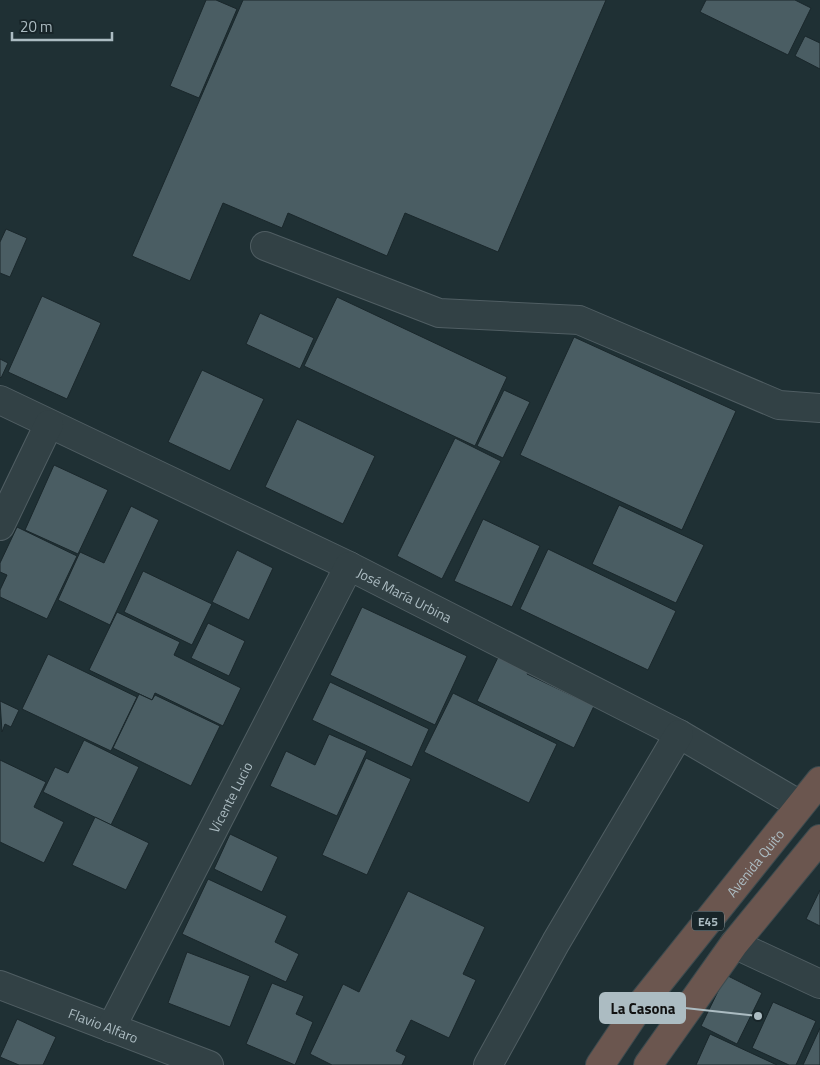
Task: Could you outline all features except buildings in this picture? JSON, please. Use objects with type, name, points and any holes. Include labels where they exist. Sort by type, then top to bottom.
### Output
[{"type":"highway","name":"Avenida Quito","points":[[600,1065],[640,1008],[820,781]]},
{"type":"highway","name":"E45","points":[[648,1065],[734,944],[820,840]]},
{"type":"street","points":[[266,246],[439,313],[579,320],[779,405],[820,408]]},
{"type":"street","name":"José María Urbina","points":[[0,400],[349,566],[679,734],[800,805]]},
{"type":"street","points":[[0,526],[49,424]]},
{"type":"street","name":"Vicente Lucio","points":[[112,1028],[349,566]]},
{"type":"street","points":[[488,1065],[556,942],[679,734]]},
{"type":"street","points":[[734,944],[820,984]]},
{"type":"street","name":"Flavio Alfaro","points":[[0,985],[209,1065]]},
{"type":"place","name":"La Casona","points":[[758,1016]]}]
